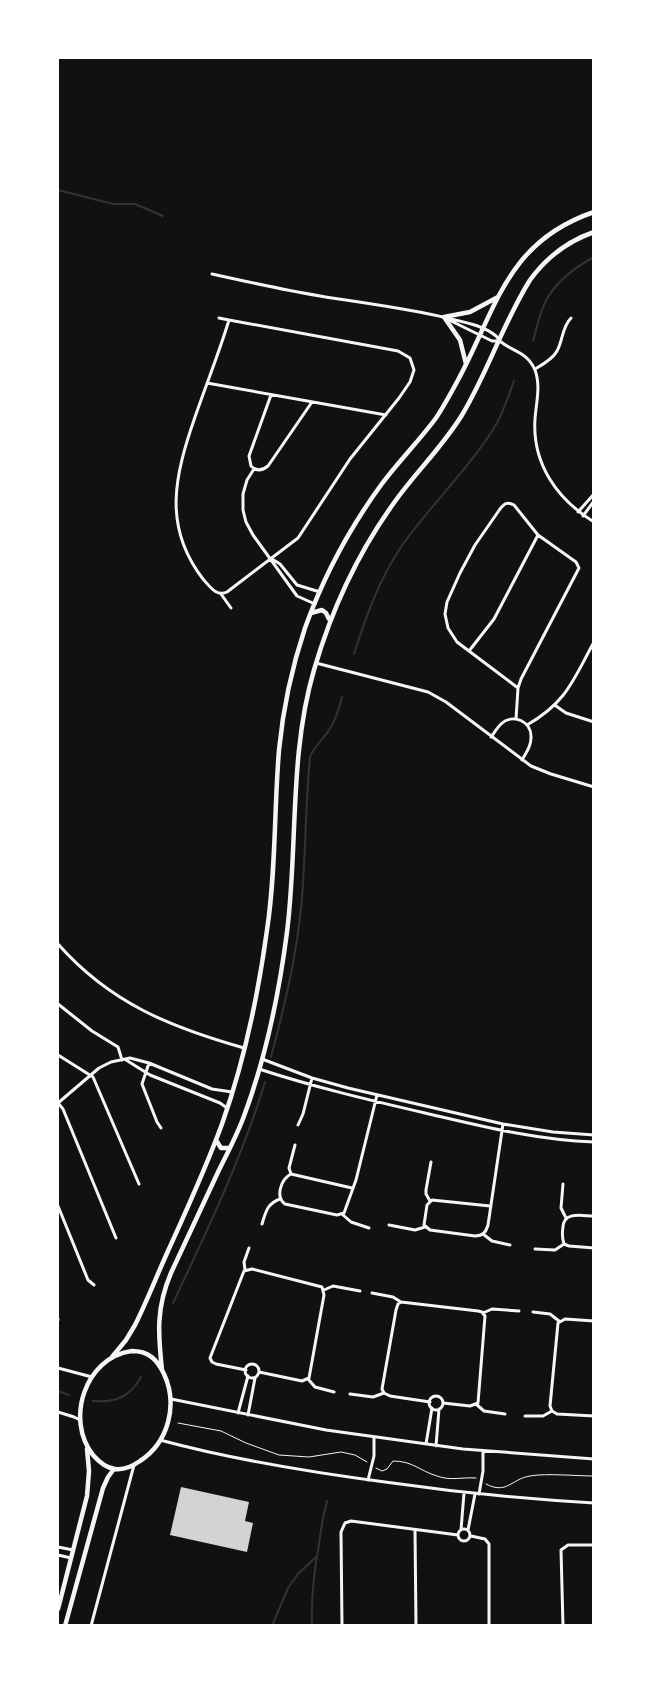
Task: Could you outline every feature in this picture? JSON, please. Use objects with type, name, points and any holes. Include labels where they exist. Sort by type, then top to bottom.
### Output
[{"type":"street","points":[[58,1609],[88,1496],[89,1469],[87,1445],[80,1420],[82,1400],[92,1377],[112,1357],[135,1325],[216,1140],[244,1048],[256,1000],[268,926],[278,762],[282,730],[291,681],[311,613],[340,550],[357,520],[389,474],[434,421],[445,404],[484,330],[504,284],[516,266],[535,245],[563,225],[594,212]]},
{"type":"street","points":[[87,1445],[98,1461],[114,1469],[124,1469],[134,1465],[150,1453],[160,1440],[169,1418],[171,1399],[162,1370],[158,1322],[163,1293],[244,1115],[262,1059],[278,991],[287,929],[292,880],[300,746],[306,703],[316,663],[330,621],[352,570],[367,543],[396,499],[454,427],[474,393],[523,292],[535,273],[561,249],[580,237],[594,232]]},
{"type":"street","points":[[212,274],[282,289],[420,311],[466,322],[495,335],[500,341],[522,354],[535,370],[538,387],[535,431],[540,459],[547,476],[556,491],[578,512],[594,522]]},
{"type":"street","points":[[444,317],[470,312],[499,296]]},
{"type":"street","points":[[444,317],[494,342],[500,341]]},
{"type":"street","points":[[444,317],[460,340],[466,365]]},
{"type":"street","points":[[219,318],[388,349],[405,354],[410,358],[413,367],[412,377],[403,392],[342,471],[302,533],[272,559],[228,592],[220,594]]},
{"type":"street","points":[[535,370],[554,356],[565,326],[572,318]]},
{"type":"street","points":[[229,320],[181,461],[176,486],[176,504],[180,531],[190,557],[204,581],[220,594],[231,608]]},
{"type":"street","points":[[207,383],[386,415]]},
{"type":"street","points":[[271,395],[249,456],[250,464],[254,469],[261,470],[268,466],[312,402]]},
{"type":"street","points":[[254,469],[245,486],[242,499],[242,510],[253,535],[297,596],[315,604]]},
{"type":"street","points":[[578,512],[594,494]]},
{"type":"street","points":[[583,516],[594,501]]},
{"type":"street","points":[[516,719],[518,688],[579,568],[576,562],[538,535],[514,504],[507,503],[500,509],[475,545],[453,587],[445,609],[446,624],[457,642],[518,688]]},
{"type":"street","points":[[469,651],[494,619],[538,535]]},
{"type":"street","points":[[272,559],[280,564],[297,585],[320,592]]},
{"type":"street","points":[[311,613],[317,610],[324,611],[330,621]]},
{"type":"street","points":[[527,725],[556,706],[570,688],[594,642]]},
{"type":"street","points":[[316,663],[428,692],[446,702],[522,760],[551,774],[594,787]]},
{"type":"street","points":[[556,706],[566,713],[594,722]]},
{"type":"street","points":[[491,737],[501,724],[508,720],[522,720],[531,733],[528,751],[522,760]]},
{"type":"street","points":[[58,944],[100,984],[138,1008],[189,1032],[244,1048]]},
{"type":"street","points":[[58,1004],[92,1031],[118,1047],[124,1060],[227,1108]]},
{"type":"street","points":[[58,1054],[90,1075],[96,1082],[139,1184]]},
{"type":"street","points":[[116,1238],[63,1109],[58,1103],[102,1066],[124,1060],[137,1059],[212,1089],[232,1092]]},
{"type":"street","points":[[262,1059],[312,1078],[441,1110],[503,1124],[566,1133],[594,1134]]},
{"type":"street","points":[[149,1063],[142,1084],[161,1128]]},
{"type":"street","points":[[259,1069],[374,1102],[502,1131],[594,1142]]},
{"type":"street","points":[[298,1125],[303,1114],[312,1078]]},
{"type":"street","points":[[352,1188],[291,1174],[286,1177],[280,1191],[280,1199],[285,1204],[337,1215],[342,1214],[347,1209],[377,1095]]},
{"type":"street","points":[[439,1117],[441,1110]]},
{"type":"street","points":[[389,1225],[415,1230],[425,1227],[430,1230],[475,1236],[483,1234],[487,1228],[503,1124]]},
{"type":"street","points":[[566,1133],[566,1140]]},
{"type":"street","points":[[216,1140],[221,1148],[230,1148]]},
{"type":"street","points":[[291,1174],[289,1168],[295,1145]]},
{"type":"street","points":[[430,1201],[426,1190],[431,1162]]},
{"type":"street","points":[[563,1184],[561,1208],[566,1218]]},
{"type":"street","points":[[262,1224],[267,1207],[280,1199]]},
{"type":"street","points":[[425,1227],[424,1220],[427,1205],[430,1201],[437,1199],[490,1206]]},
{"type":"street","points":[[58,1206],[88,1280],[94,1285]]},
{"type":"street","points":[[342,1214],[351,1222],[369,1228]]},
{"type":"street","points":[[564,1244],[562,1239],[563,1224],[566,1218],[571,1216],[594,1216]]},
{"type":"street","points":[[483,1234],[492,1241],[510,1245]]},
{"type":"street","points":[[564,1244],[594,1248]]},
{"type":"street","points":[[535,1249],[555,1250],[564,1244]]},
{"type":"street","points":[[246,1370],[216,1364],[210,1358],[245,1270],[244,1262],[249,1248]]},
{"type":"street","points":[[245,1270],[252,1269],[303,1282],[324,1290]]},
{"type":"street","points":[[324,1290],[333,1286],[360,1291]]},
{"type":"street","points":[[308,1380],[324,1290]]},
{"type":"street","points":[[372,1293],[393,1297],[401,1302],[483,1313],[492,1310],[519,1311]]},
{"type":"street","points":[[401,1302],[396,1310],[381,1387],[384,1393],[390,1396],[430,1402]]},
{"type":"street","points":[[534,1312],[550,1314],[559,1321]]},
{"type":"street","points":[[430,1402],[437,1396],[443,1403],[470,1406],[478,1401],[485,1319],[483,1313]]},
{"type":"street","points":[[594,1322],[567,1318],[559,1321],[556,1329],[550,1406],[552,1411],[557,1414],[594,1416]]},
{"type":"street","points":[[112,1357],[126,1352],[142,1352],[152,1357],[162,1370]]},
{"type":"street","points":[[246,1370],[253,1365],[257,1366],[259,1372]]},
{"type":"street","points":[[58,1368],[92,1377]]},
{"type":"street","points":[[238,1413],[248,1376],[246,1370]]},
{"type":"street","points":[[259,1372],[302,1381],[308,1380]]},
{"type":"street","points":[[248,1416],[255,1378],[259,1372]]},
{"type":"street","points":[[248,1376],[255,1378]]},
{"type":"street","points":[[308,1380],[315,1387],[334,1392]]},
{"type":"street","points":[[350,1394],[373,1397],[384,1393]]},
{"type":"street","points":[[171,1399],[248,1416],[326,1430],[436,1446],[594,1460]]},
{"type":"street","points":[[426,1444],[432,1408],[430,1402]]},
{"type":"street","points":[[436,1446],[439,1409],[443,1403]]},
{"type":"street","points":[[476,1404],[484,1411],[505,1414]]},
{"type":"street","points":[[432,1408],[439,1409]]},
{"type":"street","points":[[525,1416],[544,1416],[552,1411]]},
{"type":"street","points":[[58,1412],[80,1420]]},
{"type":"street","points":[[368,1480],[372,1465],[374,1437]]},
{"type":"street","points":[[160,1440],[231,1457],[368,1480],[477,1494],[594,1503]]},
{"type":"street","points":[[471,1536],[468,1530],[482,1481],[483,1451]]},
{"type":"street","points":[[90,1626],[134,1465]]},
{"type":"street","points":[[65,1626],[103,1488],[114,1469]]},
{"type":"street","points":[[458,1535],[461,1530],[464,1492]]},
{"type":"street","points":[[342,1626],[341,1532],[343,1525],[351,1521],[458,1535]]},
{"type":"street","points":[[415,1530],[416,1626]]},
{"type":"street","points":[[461,1530],[468,1530]]},
{"type":"street","points":[[458,1535],[463,1542],[468,1541],[471,1536]]},
{"type":"street","points":[[471,1536],[485,1539],[489,1544],[489,1626]]},
{"type":"street","points":[[563,1626],[561,1550],[568,1545],[594,1546]]},
{"type":"street","points":[[58,1547],[73,1550]]},
{"type":"street","points":[[58,1556],[71,1558]]},
{"type":"path","points":[[178,1423],[221,1431],[253,1446],[279,1455],[309,1457],[341,1452],[354,1455],[382,1471],[387,1469],[393,1461],[400,1461],[415,1465],[438,1477],[454,1480],[475,1478],[497,1488],[505,1488],[530,1476],[594,1476]]},
{"type":"building","points":[[181,1487],[249,1502],[245,1521],[253,1523],[247,1552],[170,1535]]},
{"type":"waterway","points":[[58,190],[113,204],[135,204],[163,216]]},
{"type":"waterway","points":[[533,341],[550,293],[570,273],[594,257]]},
{"type":"waterway","points":[[354,654],[374,599],[393,560],[412,531],[487,439],[500,418],[514,381]]},
{"type":"waterway","points":[[271,1057],[289,983],[299,927],[303,889],[310,757],[334,722],[342,697]]},
{"type":"waterway","points":[[173,1303],[235,1166],[265,1082]]},
{"type":"waterway","points":[[93,1401],[115,1400],[127,1394],[141,1377]]},
{"type":"waterway","points":[[58,1391],[69,1395]]},
{"type":"waterway","points":[[312,1626],[314,1574],[327,1501]]},
{"type":"waterway","points":[[272,1626],[288,1588],[298,1574],[316,1557]]}]
